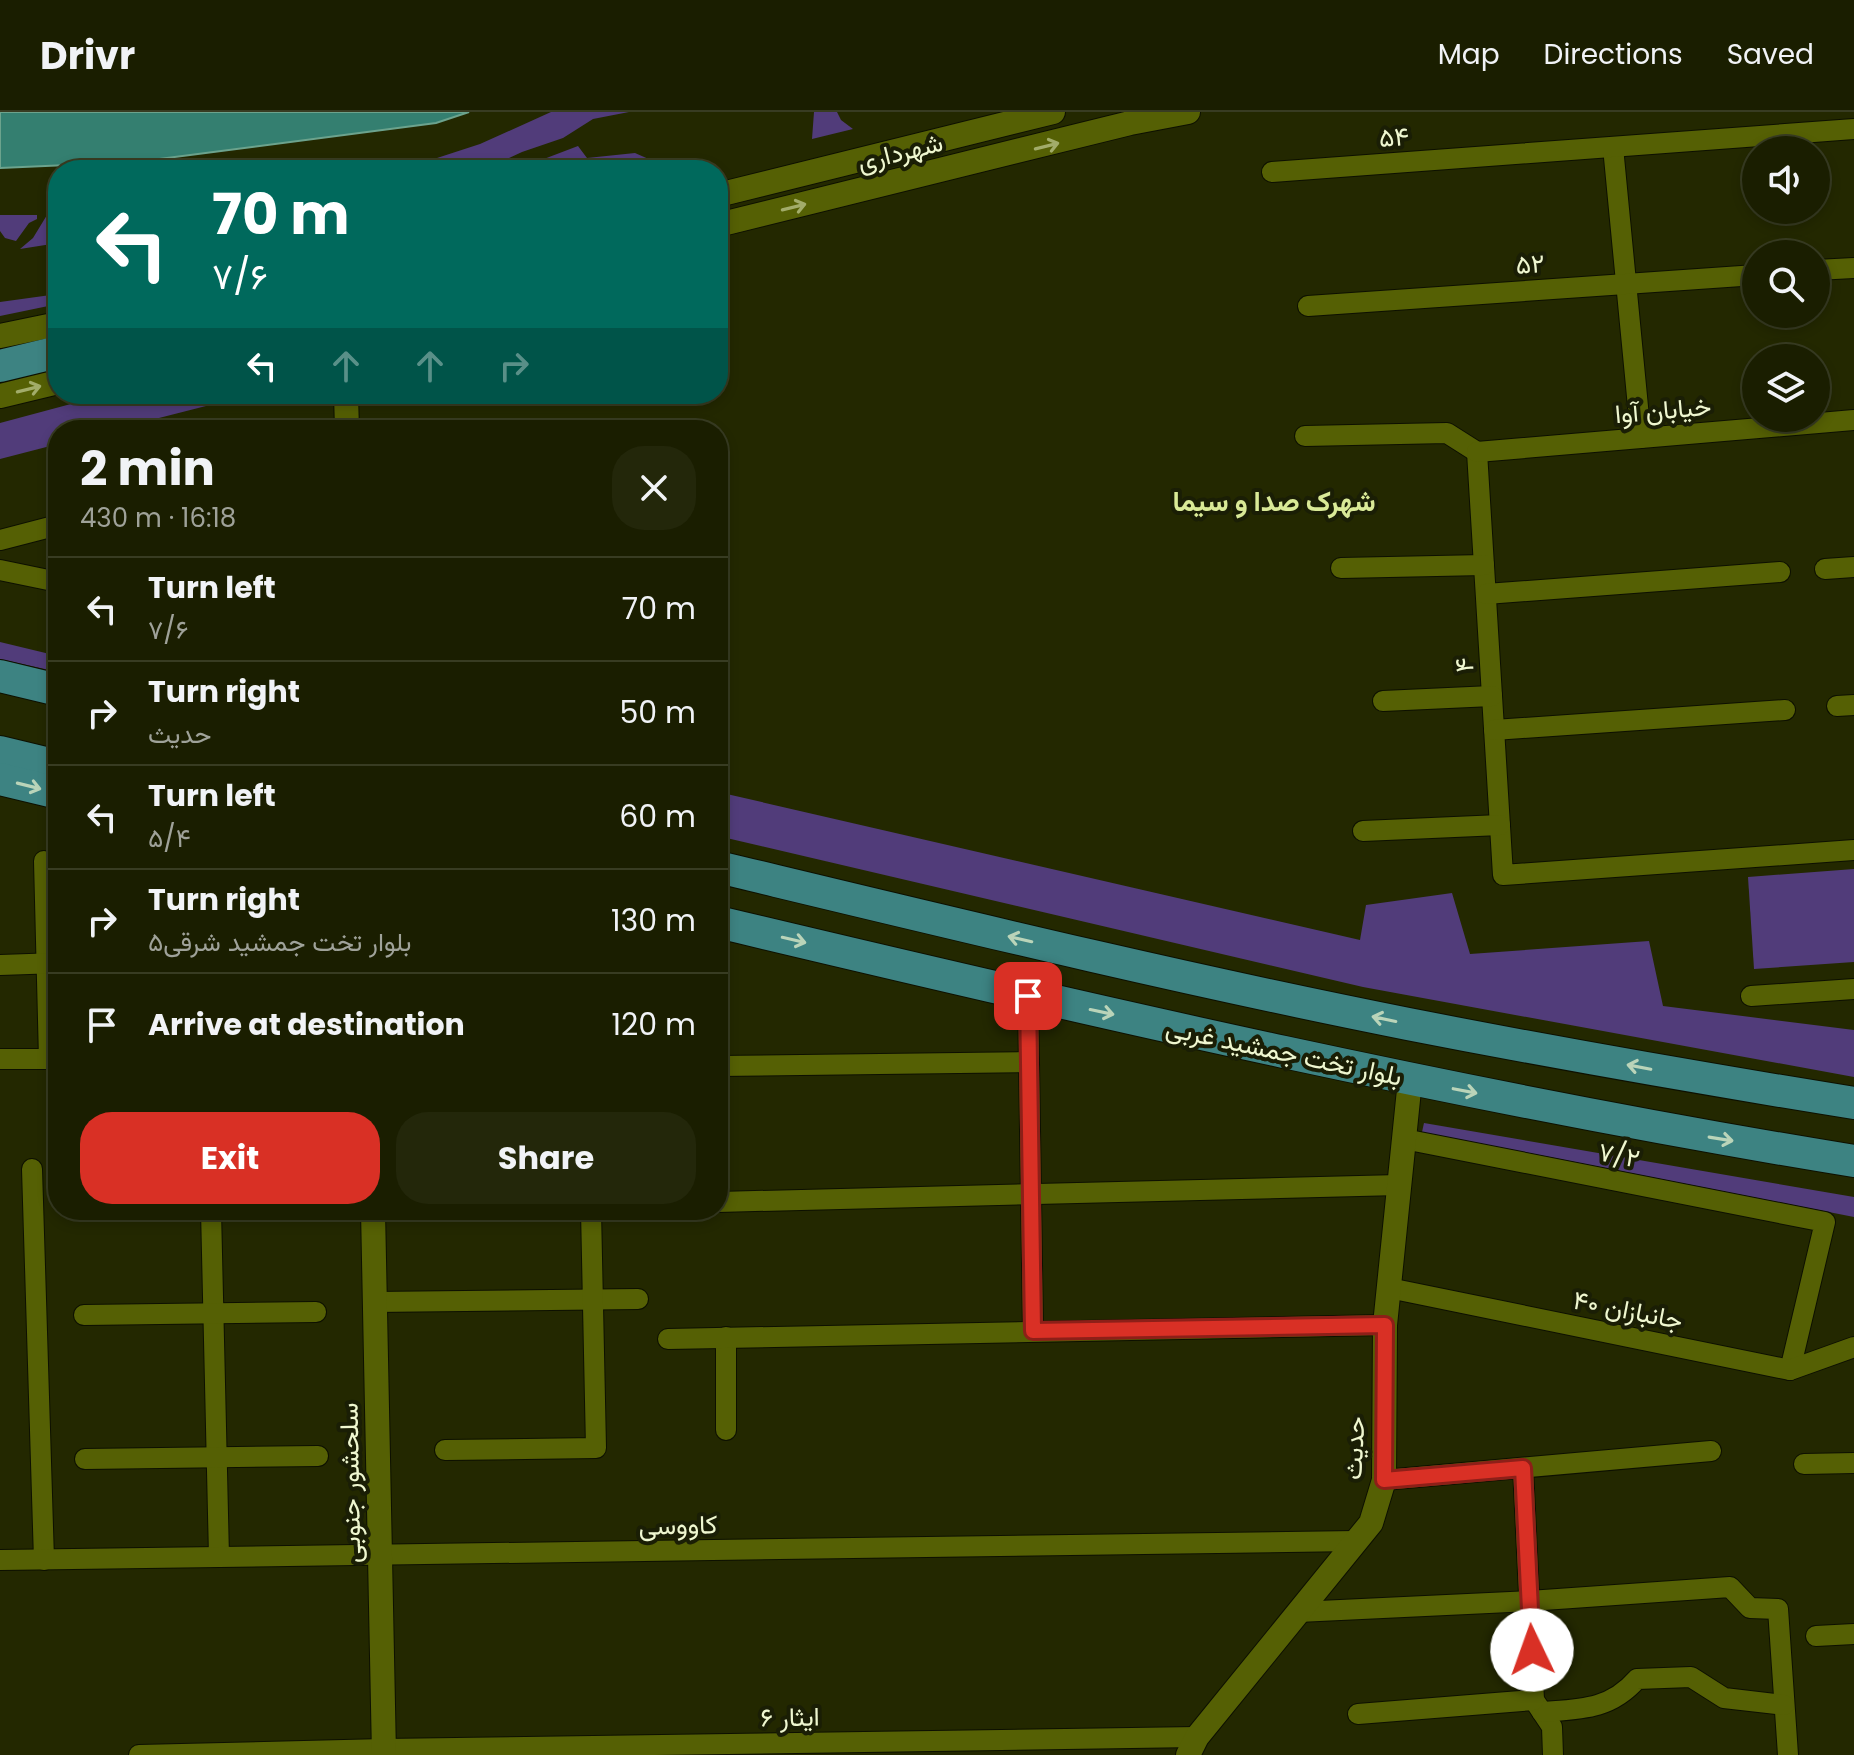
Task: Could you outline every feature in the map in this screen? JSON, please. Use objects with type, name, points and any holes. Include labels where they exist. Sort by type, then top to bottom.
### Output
[{"type":"main road","points":[[0,366],[48,354]]},
{"type":"main road","points":[[0,676],[48,688]]},
{"type":"main road","points":[[0,698],[48,709]]},
{"type":"main road","points":[[0,752],[48,764]]},
{"type":"main road","points":[[0,779],[48,791]]},
{"type":"main road","name":"بلوار تخت جمشید غربی","points":[[728,869],[1039,944],[1405,1023],[1691,1077],[1854,1103]]},
{"type":"main road","name":"بلوار تخت جمشید غربی","points":[[728,924],[1028,996],[1410,1080],[1681,1133],[1853,1154]]},
{"type":"street","name":"شهرداری","points":[[728,193],[1053,112]]},
{"type":"street","name":"شهرداری","points":[[728,223],[1130,123],[1188,112]]},
{"type":"street","name":"۵۴","points":[[1272,172],[1854,129]]},
{"type":"street","points":[[1613,147],[1641,438]]},
{"type":"street","points":[[1830,269],[1854,268]]},
{"type":"street","name":"۵۲","points":[[1308,306],[1742,276]]},
{"type":"street","points":[[0,336],[48,326]]},
{"type":"street","points":[[0,396],[48,384]]},
{"type":"street","name":"خیابان آوا","points":[[1477,452],[1854,420]]},
{"type":"street","points":[[1305,436],[1447,433],[1477,452]]},
{"type":"street","name":"۴","points":[[1477,452],[1503,875],[1854,850]]},
{"type":"street","points":[[0,540],[48,528]]},
{"type":"street","points":[[1341,568],[1484,565]]},
{"type":"street","points":[[1825,569],[1854,567]]},
{"type":"street","points":[[0,570],[48,580]]},
{"type":"street","points":[[1486,594],[1780,572]]},
{"type":"street","points":[[1383,701],[1492,696]]},
{"type":"street","points":[[1494,730],[1785,710]]},
{"type":"street","points":[[1363,831],[1500,825]]},
{"type":"street","points":[[44,861],[48,912]]},
{"type":"street","points":[[0,965],[48,963]]},
{"type":"street","points":[[1751,996],[1854,989]]},
{"type":"street","points":[[1028,996],[1033,1331]]},
{"type":"street","points":[[0,1059],[48,1059]]},
{"type":"street","points":[[728,1066],[1029,1062]]},
{"type":"street","name":"حدیث","points":[[1192,1746],[1371,1523],[1384,1480],[1385,1325],[1410,1080]]},
{"type":"street","name":"۷/۲","points":[[1404,1139],[1825,1222],[1790,1370]]},
{"type":"street","points":[[32,1169],[44,1560]]},
{"type":"street","points":[[728,1202],[1399,1185]]},
{"type":"street","points":[[211,1220],[219,1557]]},
{"type":"street","name":"سلحشور جنوبی","points":[[373,1220],[384,1752]]},
{"type":"street","points":[[445,1450],[596,1448],[591,1220]]},
{"type":"street","name":"۴۰ جانبازان","points":[[1389,1288],[1790,1370]]},
{"type":"street","points":[[374,1302],[638,1299]]},
{"type":"street","points":[[84,1315],[316,1312]]},
{"type":"street","points":[[668,1339],[1385,1325]]},
{"type":"street","points":[[726,1337],[726,1430]]},
{"type":"street","points":[[1790,1370],[1854,1347]]},
{"type":"street","points":[[1384,1480],[1711,1451]]},
{"type":"street","points":[[85,1459],[318,1456]]},
{"type":"street","points":[[1804,1464],[1854,1463]]},
{"type":"street","points":[[1523,1468],[1538,1706],[1552,1727],[1553,1755]]},
{"type":"street","name":"کاووسی","points":[[0,1560],[1356,1541]]},
{"type":"street","points":[[1298,1612],[1730,1587],[1750,1608],[1778,1609],[1788,1755]]},
{"type":"street","points":[[1816,1636],[1854,1634]]},
{"type":"street","points":[[1358,1714],[1538,1706],[1586,1708],[1623,1696],[1637,1679],[1691,1677],[1724,1698],[1784,1705]]},
{"type":"street","name":"ایثار ۶","points":[[139,1755],[1192,1746]]},
{"type":"shaded area","points":[[551,112],[629,112],[593,119],[563,138],[505,160],[426,160],[480,144]]},
{"type":"shaded area","points":[[814,112],[837,112],[841,120],[853,129],[812,139]]},
{"type":"shaded area","points":[[578,146],[587,158],[635,153],[651,160],[541,160]]},
{"type":"shaded area","points":[[0,215],[37,215],[37,219],[29,223],[16,241],[5,238],[0,231]]},
{"type":"shaded area","points":[[47,215],[48,245],[20,249],[33,238]]},
{"type":"shaded area","points":[[48,295],[48,306],[0,316],[0,302]]},
{"type":"shaded area","points":[[71,404],[214,404],[151,420],[48,420],[48,447],[0,459],[0,423]]},
{"type":"shaded area","points":[[0,642],[48,654],[48,670],[0,659]]},
{"type":"shaded area","points":[[728,794],[1360,940],[1366,905],[1452,893],[1470,954],[1649,941],[1663,1006],[1854,1030],[1854,1077],[1363,987],[728,838]]},
{"type":"shaded area","points":[[1854,869],[1854,962],[1754,969],[1748,877]]},
{"type":"shaded area","points":[[1424,1123],[1854,1197],[1854,1217],[1422,1132]]},
{"type":"water","points":[[0,112],[469,112],[436,123],[151,160],[48,160],[48,166],[0,168]]},
{"type":"district","name":"شهرک صدا و سیما","points":[[1274,501]]},
{"type":"route","points":[[1028,996],[1033,1331],[1385,1325],[1384,1480],[1523,1468],[1532,1650]]}]
